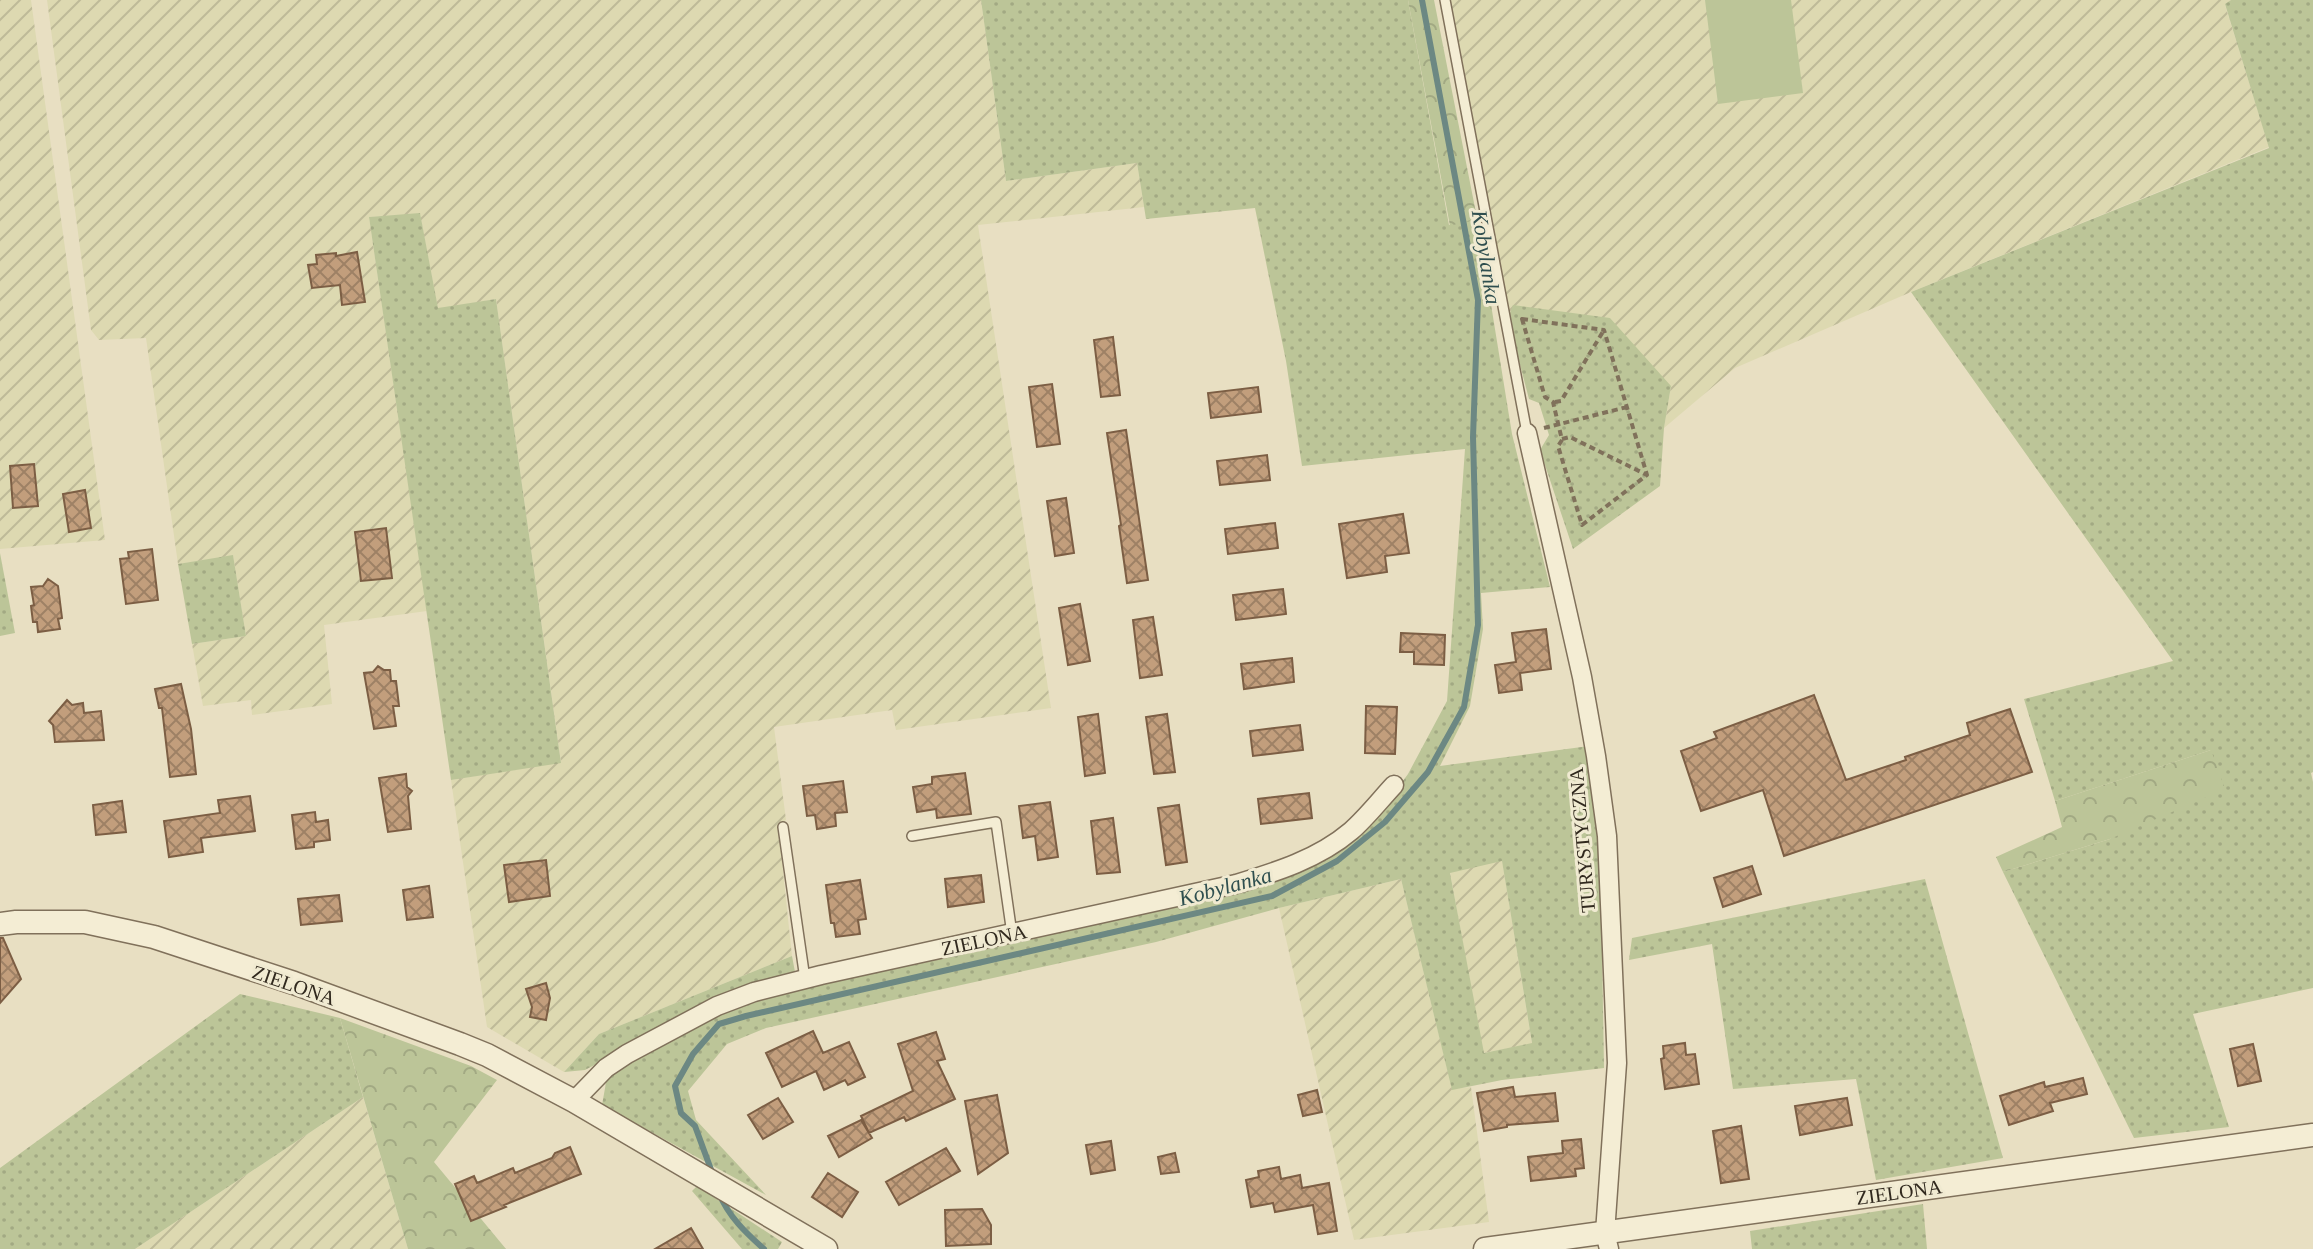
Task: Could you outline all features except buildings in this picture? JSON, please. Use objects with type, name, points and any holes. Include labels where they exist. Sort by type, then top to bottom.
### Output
[{"type":"street","name":"TURYSTYCZNA","points":[[1527,433],[1582,677],[1607,836],[1617,1063],[1607,1241]]},
{"type":"street","name":"ZIELONA","points":[[574,1101],[606,1068],[627,1054],[717,1006],[754,992],[1236,884],[1281,870],[1320,853],[1351,831],[1394,785]]},
{"type":"street","name":"ZIELONA","points":[[0,924],[85,922],[154,937],[294,983],[460,1044],[574,1101],[826,1249]]},
{"type":"street","name":"ZIELONA","points":[[1485,1249],[1607,1241],[2313,1135]]},
{"type":"lane","points":[[1445,0],[1527,433]]},
{"type":"lane","points":[[912,836],[996,822],[1012,934]]},
{"type":"lane","points":[[783,827],[805,979]]},
{"type":"path","points":[[1522,319],[1604,330],[1561,401],[1553,402],[1545,397],[1522,319]]},
{"type":"path","points":[[1604,330],[1647,475]]},
{"type":"path","points":[[1553,402],[1562,440]]},
{"type":"path","points":[[1558,424],[1627,407]]},
{"type":"path","points":[[1570,437],[1647,475],[1582,525],[1558,446],[1570,437]]},
{"type":"shaded area","points":[[0,0],[31,0],[105,540],[0,549]]},
{"type":"shaded area","points":[[47,0],[981,0],[1006,181],[1137,163],[1144,207],[978,225],[1051,708],[896,730],[892,710],[774,727],[786,820],[778,824],[792,956],[599,1034],[564,1072],[487,1027],[451,780],[561,762],[496,299],[438,309],[420,214],[369,217],[427,611],[324,625],[332,704],[252,715],[251,700],[203,706],[192,644],[246,636],[233,556],[178,564],[146,338],[99,340],[91,330]]},
{"type":"shaded area","points":[[1449,0],[2231,0],[2225,5],[2269,147],[1911,292],[1735,368],[1664,428],[1671,386],[1508,319]]},
{"type":"shaded area","points":[[1502,860],[1532,1044],[1483,1053],[1450,872]]},
{"type":"shaded area","points":[[1401,879],[1452,1089],[1471,1087],[1489,1222],[1354,1240],[1279,908]]},
{"type":"shaded area","points":[[363,1097],[408,1249],[135,1249]]},
{"type":"green space","points":[[981,0],[1408,0],[1449,225],[1477,218],[1512,434],[1550,587],[1481,593],[1483,629],[1470,706],[1440,766],[1589,746],[1600,831],[1604,1068],[1502,1080],[1452,1090],[1401,879],[1156,942],[766,1028],[727,1044],[688,1091],[696,1120],[766,1195],[602,1105],[607,1077],[650,1049],[726,1008],[931,957],[1282,878],[1392,796],[1408,774],[1447,701],[1465,449],[1302,466],[1286,361],[1255,208],[1146,219],[1137,163],[1006,181]],"holes":[[[1502,861],[1532,1043],[1484,1053],[1450,873]]]},
{"type":"green space","points":[[1408,0],[1434,0],[1477,218],[1450,226]]},
{"type":"green space","points":[[1705,0],[1791,0],[1803,93],[1718,104]]},
{"type":"green space","points":[[2231,0],[2313,0],[2313,988],[2193,1014],[2229,1127],[2134,1138],[2003,872],[2110,839],[2211,750],[2055,801],[2024,699],[2173,661],[1911,292],[2269,148],[2225,4]]},
{"type":"green space","points":[[420,213],[438,308],[496,299],[561,763],[451,780],[369,217]]},
{"type":"green space","points":[[1513,305],[1610,318],[1671,386],[1660,486],[1573,549],[1540,450],[1549,435],[1539,403],[1529,399],[1508,319]]},
{"type":"green space","points":[[0,553],[15,633],[0,636]]},
{"type":"green space","points":[[233,555],[246,636],[192,644],[178,564]]},
{"type":"green space","points":[[2211,750],[2225,789],[2110,839],[2003,872],[1996,857],[2062,827],[2055,801]]},
{"type":"green space","points":[[1925,879],[2003,1158],[1876,1180],[1856,1079],[1733,1089],[1712,944],[1629,960],[1632,938]]},
{"type":"green space","points":[[792,956],[795,972],[725,996],[585,1070],[564,1072],[599,1034]]},
{"type":"green space","points":[[240,994],[340,1018],[363,1097],[135,1249],[0,1249],[0,1168]]},
{"type":"green space","points":[[340,1018],[471,1066],[497,1080],[434,1162],[506,1249],[408,1249]]},
{"type":"green space","points":[[697,1186],[782,1242],[778,1249],[742,1249],[692,1191]]},
{"type":"green space","points":[[1923,1204],[1927,1249],[1752,1249],[1750,1231]]},
{"type":"waterway","name":"Kobylanka","points":[[713,1175],[695,1126],[681,1113],[675,1086],[693,1054],[719,1024],[1272,896],[1337,861],[1385,822],[1428,772],[1464,707],[1478,625],[1473,437],[1478,300],[1422,0]]},
{"type":"waterway","name":"Kobylanka","points":[[719,1193],[732,1217],[764,1249]]}]
